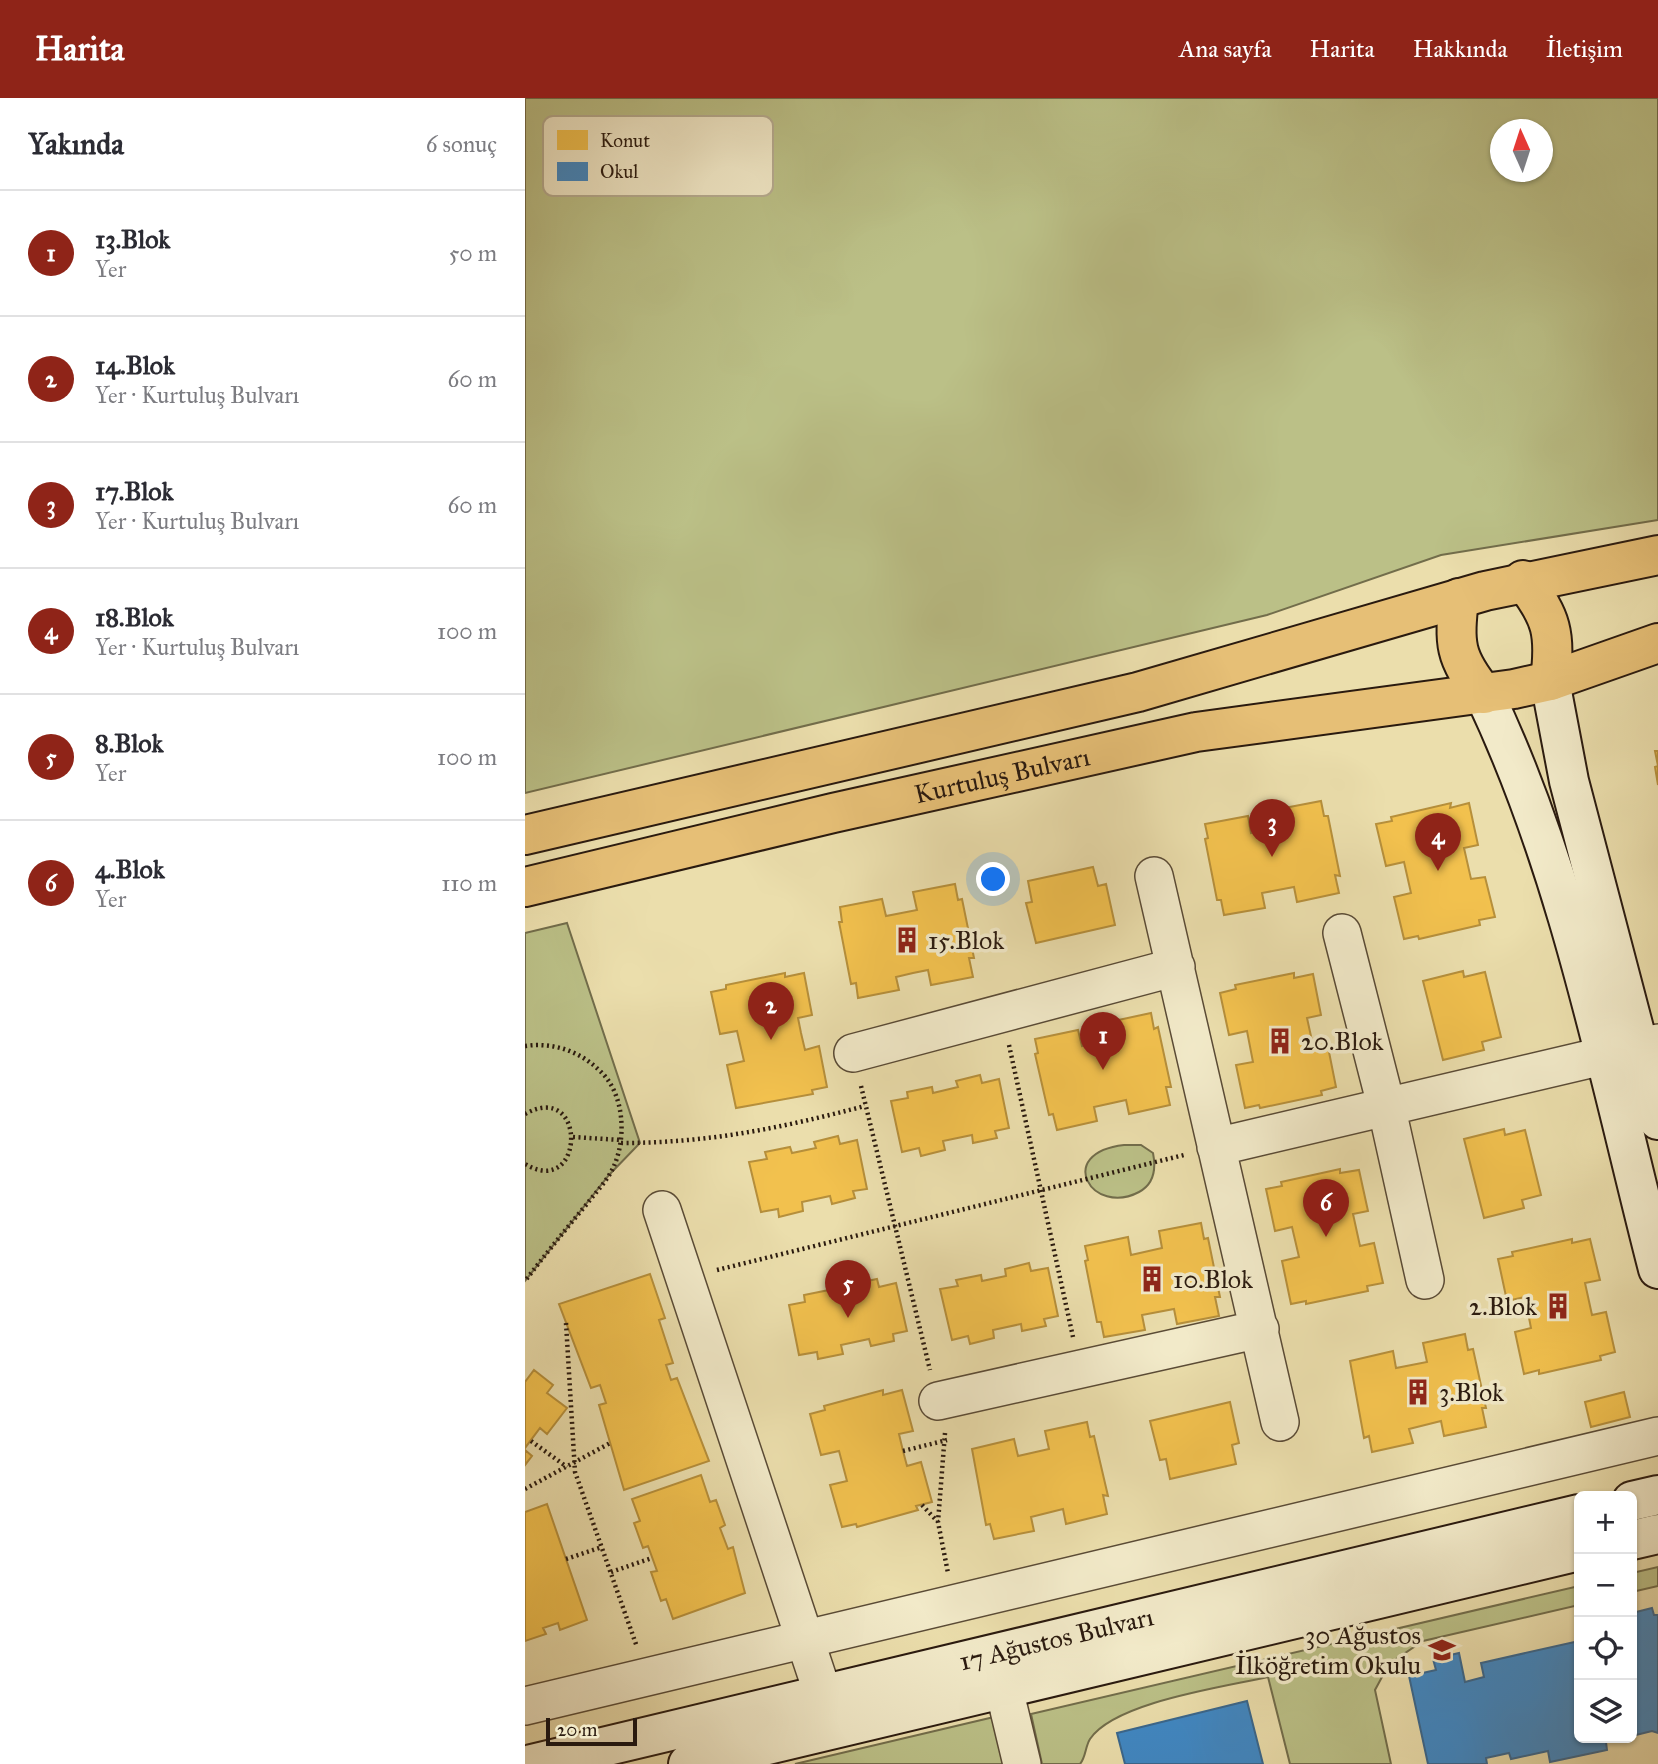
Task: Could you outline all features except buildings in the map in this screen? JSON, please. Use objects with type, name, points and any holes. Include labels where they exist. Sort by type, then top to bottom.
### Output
[{"type":"highway","points":[[1658,555],[1524,580],[1459,598],[1457,652],[1467,673],[1484,694],[1550,681],[1658,643]]},
{"type":"highway","points":[[1524,580],[1542,604],[1554,636],[1550,681]]},
{"type":"highway","name":"Kurtuluş Bulvarı","points":[[525,835],[1138,692],[1459,598]]},
{"type":"highway","name":"Kurtuluş Bulvarı","points":[[525,887],[846,810],[1196,732],[1484,694]]},
{"type":"main road","points":[[1550,681],[1569,781],[1649,1045],[1658,1120]]},
{"type":"main road","points":[[1484,694],[1528,791],[1603,1055],[1658,1269]]},
{"type":"main road","points":[[1637,1500],[1658,1495]]},
{"type":"main road","name":"17 Ağustos Bulvarı","points":[[532,1764],[1574,1515]]},
{"type":"main road","points":[[1637,1538],[1658,1534]]},
{"type":"main road","name":"17 Ağustos Bulvarı","points":[[688,1764],[1574,1552]]},
{"type":"street","points":[[1154,876],[1280,1422]]},
{"type":"street","points":[[1342,933],[1386,1105],[1425,1280]]},
{"type":"street","points":[[853,1053],[1177,967]]},
{"type":"street","points":[[1216,1147],[1649,1045]]},
{"type":"street","points":[[661,1210],[823,1694]]},
{"type":"street","points":[[938,1401],[1259,1329]]},
{"type":"street","points":[[525,1706],[953,1601],[1658,1436]]},
{"type":"street","points":[[1004,1689],[1022,1764]]},
{"type":"path","points":[[1002,1013],[1080,1370]]},
{"type":"path","points":[[525,1045],[564,1048],[603,1073],[618,1098],[621,1142],[609,1175],[525,1281]]},
{"type":"path","points":[[573,1138],[621,1142],[688,1140],[773,1130],[865,1106],[947,1440],[938,1522],[953,1601]]},
{"type":"path","points":[[525,1114],[543,1108],[553,1111],[569,1123],[573,1138],[571,1151],[558,1166],[539,1170],[525,1164]]},
{"type":"path","points":[[684,1279],[1216,1147]]},
{"type":"path","points":[[566,1323],[575,1472],[647,1675]]},
{"type":"path","points":[[903,1451],[947,1440]]},
{"type":"path","points":[[531,1441],[566,1467]]},
{"type":"path","points":[[525,1489],[612,1442]]},
{"type":"path","points":[[922,1505],[938,1522]]},
{"type":"path","points":[[566,1559],[602,1547]]},
{"type":"path","points":[[611,1572],[652,1558]]},
{"type":"green space","points":[[525,98],[1658,98],[1658,520],[1441,555],[1267,615],[525,793]]},
{"type":"green space","points":[[567,923],[640,1143],[609,1175],[525,1281],[525,933]]},
{"type":"green space","points":[[1124,1145],[1141,1145],[1153,1153],[1153,1175],[1148,1185],[1139,1192],[1122,1197],[1107,1196],[1095,1190],[1088,1181],[1086,1170],[1090,1159],[1103,1150]]},
{"type":"green space","points":[[1658,1567],[1658,1586],[1637,1591],[1637,1572]]},
{"type":"green space","points":[[1574,1587],[1574,1606],[1423,1641],[1389,1664],[1375,1690],[1391,1764],[1290,1764],[1268,1677],[1172,1698],[1122,1715],[1103,1726],[1090,1739],[1080,1764],[1042,1764],[1031,1714]]},
{"type":"green space","points":[[994,1717],[1004,1764],[795,1764]]},
{"type":"place","name":"17.Blok","points":[[1272,857]]},
{"type":"place","name":"18.Blok","points":[[1438,871]]},
{"type":"place","name":"15.Blok","points":[[907,940]]},
{"type":"place","name":"14.Blok","points":[[771,1040]]},
{"type":"place","name":"20.Blok","points":[[1280,1041]]},
{"type":"place","name":"13.Blok","points":[[1103,1070]]},
{"type":"place","name":"4.Blok","points":[[1326,1237]]},
{"type":"place","name":"10.Blok","points":[[1152,1279]]},
{"type":"place","name":"2.Blok","points":[[1558,1306]]},
{"type":"place","name":"8.Blok","points":[[848,1318]]},
{"type":"place","name":"3.Blok","points":[[1418,1392]]},
{"type":"place","name":"30 Ağustos İlköğretim Okulu","points":[[1442,1650]]}]
